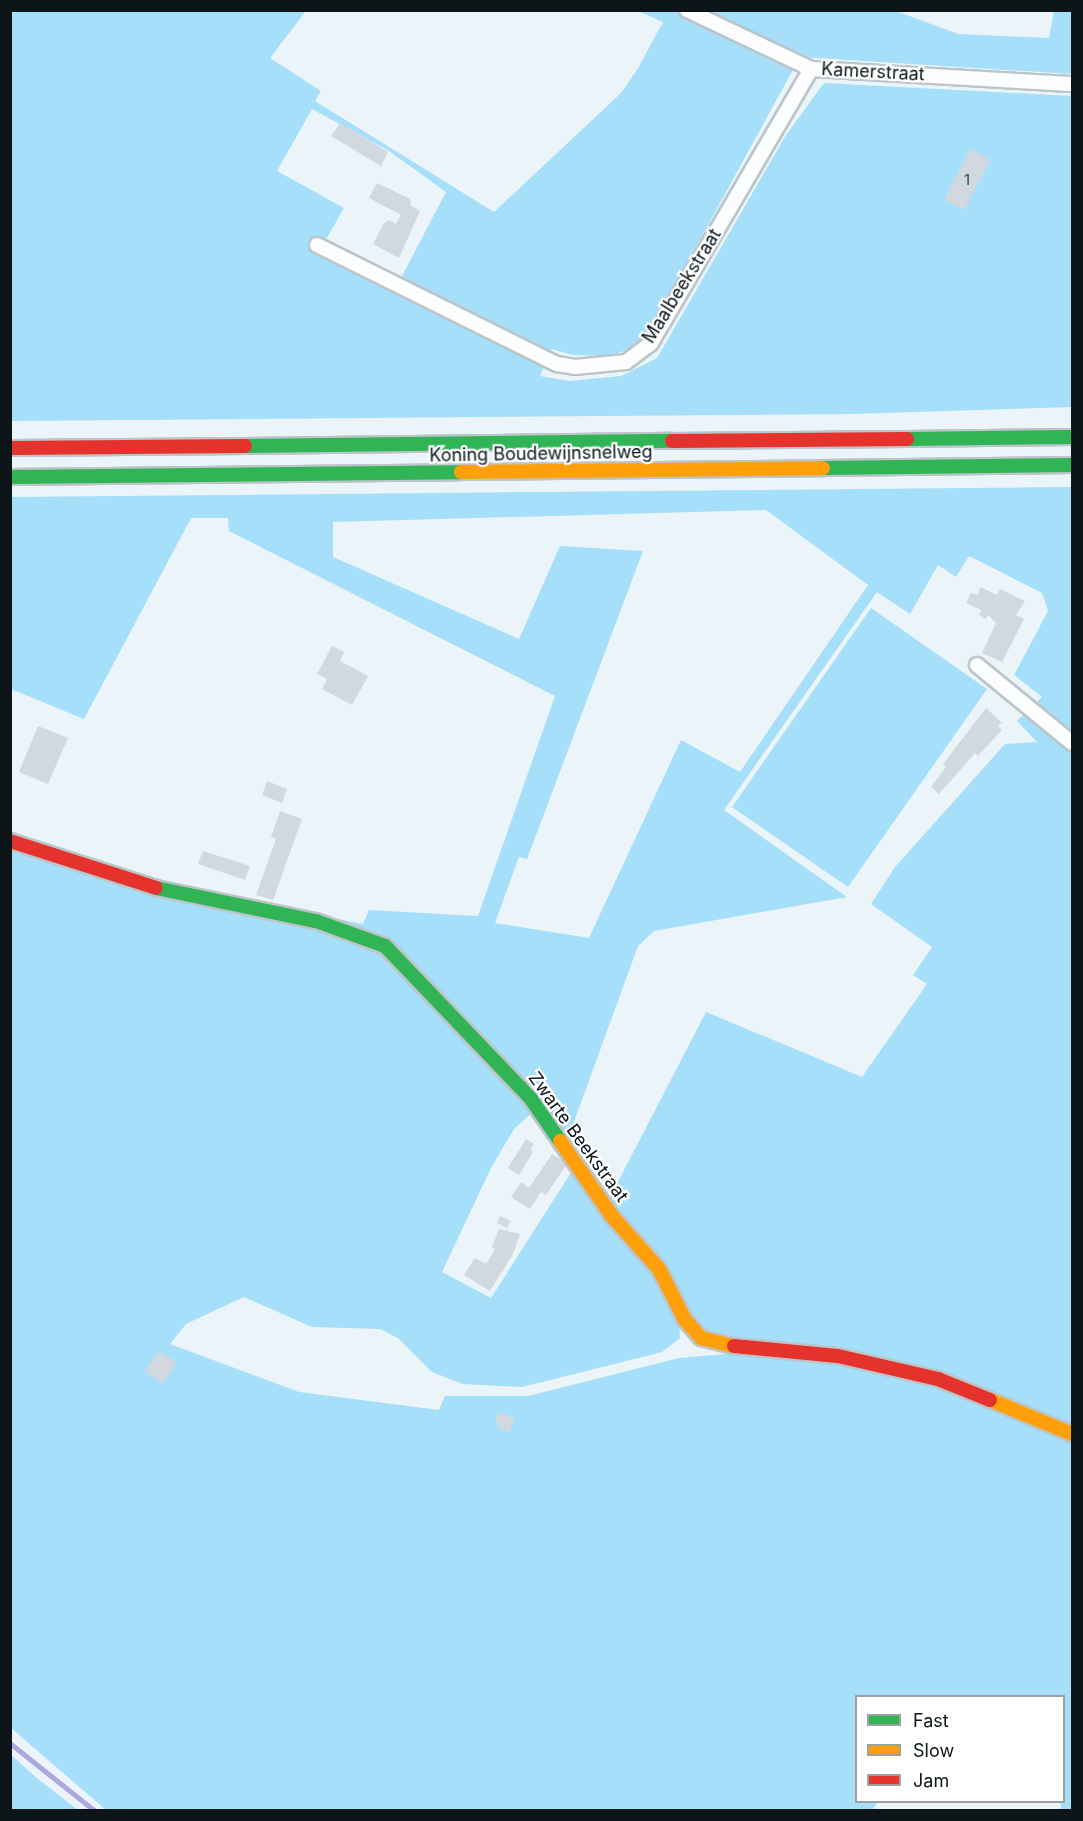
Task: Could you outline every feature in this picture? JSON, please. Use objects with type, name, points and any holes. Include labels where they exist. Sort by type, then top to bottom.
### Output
[{"type":"main road","name":"Koning Boudewijnsnelweg","points":[[10,448],[1072,437]]},
{"type":"main road","name":"Koning Boudewijnsnelweg","points":[[10,477],[1072,465]]},
{"type":"main road","name":"Zwarte Beekstraat","points":[[10,841],[130,883],[316,921],[385,946],[531,1099],[611,1215],[659,1269],[685,1320],[701,1338],[724,1345],[838,1356],[938,1379],[1072,1434]]},
{"type":"street","name":"Kamerstraat","points":[[687,10],[811,69],[1072,84]]},
{"type":"street","name":"Maalbeekstraat","points":[[317,245],[557,364],[575,368],[626,362],[651,343],[811,69]]},
{"type":"street","points":[[977,665],[1072,743]]},
{"type":"shaded area","points":[[10,11],[306,11],[270,58],[321,91],[315,101],[494,212],[621,93],[637,70],[663,22],[638,11],[896,11],[958,34],[1049,38],[1054,11],[1072,11],[1072,74],[800,57],[680,276],[641,339],[630,349],[609,356],[573,355],[551,349],[540,376],[569,381],[621,376],[657,358],[786,135],[824,83],[1072,96],[1072,407],[851,414],[11,421]],"holes":[[[312,109],[389,151],[446,192],[400,280],[321,248],[344,208],[277,171]]]},
{"type":"shaded area","points":[[1072,487],[1072,1429],[983,1388],[728,1339],[695,1327],[607,1203],[706,1012],[862,1077],[927,984],[913,975],[932,947],[871,904],[895,867],[1005,744],[1037,742],[1017,721],[1042,697],[1014,675],[1048,611],[1042,593],[969,556],[956,577],[938,565],[910,614],[877,592],[724,810],[847,897],[654,931],[638,946],[567,1141],[535,1110],[514,1129],[491,1168],[442,1272],[491,1298],[574,1168],[644,1259],[679,1324],[680,1338],[662,1352],[522,1387],[463,1384],[432,1372],[398,1338],[380,1329],[312,1327],[244,1297],[186,1324],[170,1344],[299,1392],[439,1410],[445,1396],[528,1396],[679,1358],[750,1352],[839,1363],[958,1394],[1072,1441],[1072,1810],[1061,1810],[1061,1803],[1065,1803],[1065,1695],[855,1695],[855,1803],[877,1803],[872,1810],[106,1810],[11,1728],[11,831],[147,882],[363,924],[369,910],[478,916],[555,696],[229,531],[228,518],[191,518],[84,719],[11,689],[10,497]],"holes":[[[766,510],[868,585],[740,772],[681,740],[589,938],[495,923],[519,857],[527,859],[643,551],[560,546],[519,639],[333,557],[333,522]]]},
{"type":"shaded area","points":[[871,608],[987,689],[848,887],[732,807]]},
{"type":"shaded area","points":[[10,1754],[38,1779],[78,1810],[11,1810]]},
{"type":"building","points":[[340,123],[388,152],[381,166],[331,136]]},
{"type":"building","points":[[970,149],[990,160],[964,210],[944,200]]},
{"type":"building","points":[[377,183],[410,199],[411,206],[420,211],[399,258],[373,244],[384,223],[389,220],[396,224],[401,215],[369,198]]},
{"type":"building","points":[[981,587],[997,595],[1000,589],[1025,601],[1016,615],[1024,619],[1002,662],[982,653],[996,623],[988,615],[986,619],[979,615],[981,610],[966,603],[971,593],[977,595]]},
{"type":"building","points":[[332,646],[344,652],[340,661],[368,676],[352,705],[322,689],[327,679],[317,674]]},
{"type":"building","points":[[986,708],[1002,723],[998,726],[1002,730],[978,756],[975,753],[939,794],[931,787],[946,767],[943,764]]},
{"type":"building","points":[[38,726],[68,738],[48,784],[19,772]]},
{"type":"building","points":[[267,781],[287,789],[282,803],[262,795]]},
{"type":"building","points":[[280,811],[302,819],[273,900],[256,895],[276,839],[271,837]]},
{"type":"building","points":[[203,851],[250,866],[245,880],[198,864]]},
{"type":"building","points":[[526,1139],[534,1144],[530,1150],[533,1152],[519,1175],[508,1168]]},
{"type":"building","points":[[552,1154],[567,1164],[546,1195],[541,1192],[530,1209],[511,1197],[521,1182],[529,1188]]},
{"type":"building","points":[[500,1216],[511,1221],[507,1228],[497,1223]]},
{"type":"building","points":[[499,1229],[520,1234],[513,1254],[490,1291],[464,1275],[475,1258],[486,1264],[495,1249],[492,1247]]},
{"type":"building","points":[[158,1351],[177,1362],[163,1383],[145,1372]]},
{"type":"building","points":[[499,1412],[515,1419],[509,1433],[497,1428],[499,1424],[495,1422]]},
{"type":"waterway","points":[[10,1743],[94,1810]]},
{"type":"traffic: fast","points":[[907,439],[1072,437]]},
{"type":"traffic: fast","points":[[245,446],[672,441]]},
{"type":"traffic: fast","points":[[823,468],[1072,465]]},
{"type":"traffic: fast","points":[[10,477],[461,472]]},
{"type":"traffic: fast","points":[[156,888],[316,921],[385,946],[531,1099],[560,1141]]},
{"type":"traffic: slow","points":[[461,472],[823,468]]},
{"type":"traffic: slow","points":[[560,1141],[611,1215],[659,1269],[685,1320],[701,1338],[734,1346]]},
{"type":"traffic: slow","points":[[990,1400],[1072,1434]]},
{"type":"traffic: jam","points":[[672,441],[907,439]]},
{"type":"traffic: jam","points":[[10,448],[245,446]]},
{"type":"traffic: jam","points":[[10,841],[156,888]]},
{"type":"traffic: jam","points":[[734,1346],[838,1356],[938,1379],[990,1400]]}]
